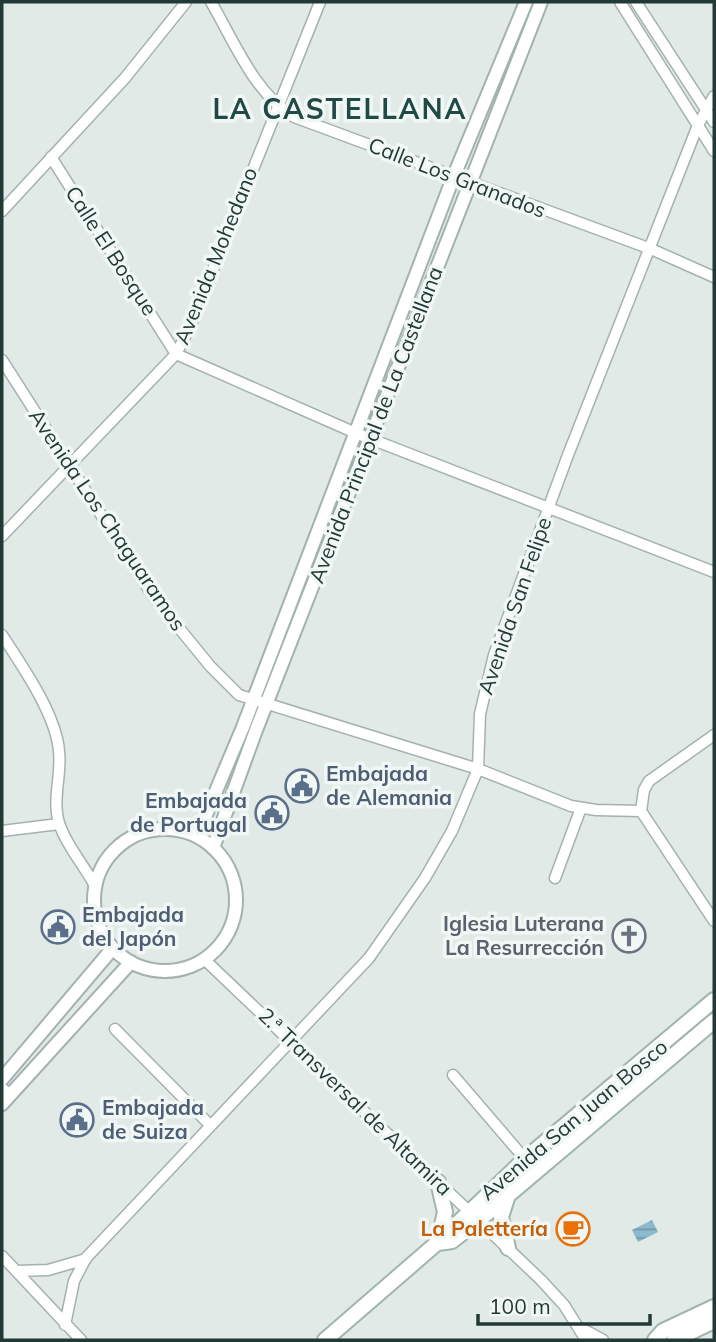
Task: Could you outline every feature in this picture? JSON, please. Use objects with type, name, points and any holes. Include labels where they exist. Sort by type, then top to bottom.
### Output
[{"type":"main road","name":"Avenida San Juan Bosco","points":[[474,1215],[525,1159],[714,1000]]},
{"type":"main road","name":"Avenida San Juan Bosco","points":[[325,1340],[437,1243],[513,1188],[714,1021]]},
{"type":"main road","points":[[437,1243],[445,1212],[438,1182]]},
{"type":"main road","points":[[508,1248],[502,1234],[501,1209],[513,1188]]},
{"type":"main road","points":[[655,1340],[663,1331],[714,1307]]},
{"type":"main road","points":[[674,1340],[714,1321]]},
{"type":"street","points":[[2,211],[125,78],[187,2]]},
{"type":"street","name":"Calle Los Granados","points":[[211,2],[254,76],[278,104],[295,117],[469,184],[651,249],[714,277]]},
{"type":"street","name":"Avenida Mohedano","points":[[2,536],[176,355],[190,327],[320,2]]},
{"type":"street","name":"Avenida Principal de La Castellana","points":[[197,836],[358,434],[453,178],[526,2]]},
{"type":"street","name":"Avenida Principal de La Castellana","points":[[213,848],[541,2]]},
{"type":"street","points":[[620,2],[714,151]]},
{"type":"street","points":[[636,2],[714,122]]},
{"type":"street","name":"Avenida San Felipe","points":[[65,1325],[74,1281],[86,1258],[369,958],[425,878],[452,831],[478,769],[480,713],[486,681],[548,510],[698,125],[714,96]]},
{"type":"street","name":"Calle El Bosque","points":[[51,158],[176,355]]},
{"type":"street","points":[[176,355],[358,434],[548,510],[714,572]]},
{"type":"street","name":"Avenida Los Chaguaramos","points":[[2,360],[68,466],[167,614],[223,680],[239,695],[253,701]]},
{"type":"street","points":[[2,635],[57,735],[60,752],[55,807],[59,824],[95,886],[97,919],[113,948],[131,962],[151,970],[174,971],[205,960],[226,937],[236,906],[231,874],[213,848],[197,836],[165,829],[133,836],[108,857],[95,886]]},
{"type":"street","points":[[253,701],[478,769],[581,808],[641,811]]},
{"type":"street","points":[[714,736],[649,781],[644,790],[641,811],[714,921]]},
{"type":"street","points":[[555,878],[581,808]]},
{"type":"street","points":[[2,831],[59,824]]},
{"type":"street","points":[[2,1079],[113,948]]},
{"type":"street","name":"2.ª Transversal de Altamira","points":[[205,960],[288,1042],[508,1248],[557,1297],[586,1340]]},
{"type":"street","points":[[4,1096],[131,962]]},
{"type":"street","points":[[115,1029],[210,1125]]},
{"type":"street","points":[[453,1075],[525,1159]]},
{"type":"street","points":[[2,1256],[81,1340]]},
{"type":"street","name":"Avenida San Felipe","points":[[17,1271],[48,1270],[86,1258]]},
{"type":"street","points":[[577,1326],[603,1340]]},
{"type":"water","points":[[652,1220],[658,1232],[638,1242],[632,1230]]},
{"type":"place","name":"Embajada de Alemania","points":[[302,786]]},
{"type":"place","name":"Embajada de Portugal","points":[[272,813]]},
{"type":"place","name":"Embajada del Japón","points":[[58,927]]},
{"type":"place","name":"Iglesia Luterana La Resurrección","points":[[629,936]]},
{"type":"place","name":"Embajada de Suiza","points":[[77,1120]]},
{"type":"place","name":"La Palettería","points":[[573,1229]]},
{"type":"district","name":"LA CASTELLANA","points":[[340,109]]}]
